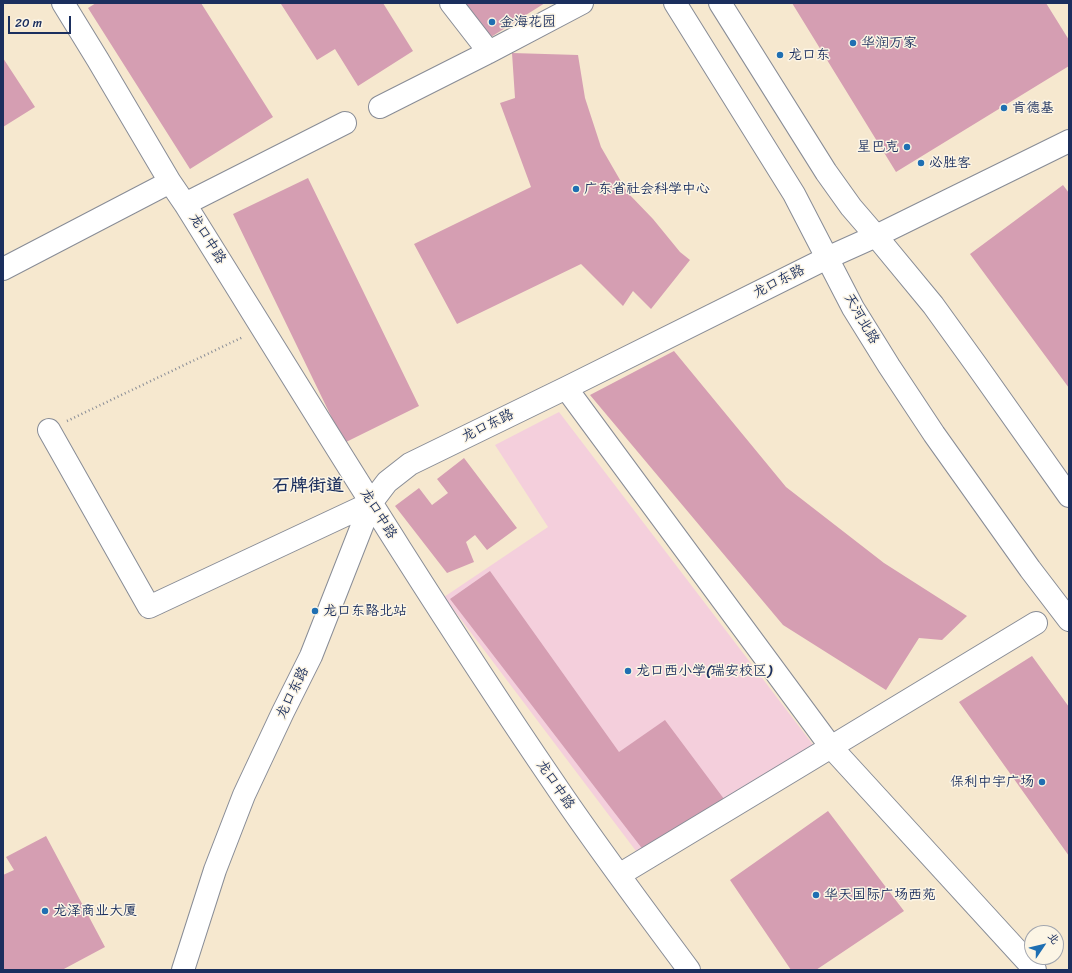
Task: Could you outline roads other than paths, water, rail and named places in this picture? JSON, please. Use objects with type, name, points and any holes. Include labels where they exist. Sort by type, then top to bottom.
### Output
[{"type":"street","name":"龙口中路","points":[[63,3],[170,182],[371,503],[502,706],[575,814],[689,970]]},
{"type":"street","points":[[451,3],[489,52]]},
{"type":"street","points":[[380,107],[582,3]]},
{"type":"street","name":"天河北路","points":[[675,3],[794,194],[853,308],[934,434],[1030,569],[1069,620]]},
{"type":"street","points":[[720,3],[826,172],[851,207],[934,305],[1069,496]]},
{"type":"street","points":[[185,204],[345,123]]},
{"type":"street","name":"龙口东路","points":[[183,970],[214,870],[244,795],[311,656],[371,503],[387,482],[410,464],[827,258],[876,236],[1069,141]]},
{"type":"street","points":[[3,269],[170,182]]},
{"type":"street","points":[[566,388],[832,747],[1035,970]]},
{"type":"street","points":[[49,430],[149,607],[371,503]]},
{"type":"street","points":[[619,875],[1036,623]]},
{"type":"place","name":"金海花园","points":[[492,22]]},
{"type":"place","name":"华润万家","points":[[853,43]]},
{"type":"place","name":"龙口东","points":[[780,55]]},
{"type":"place","name":"肯德基","points":[[1004,108]]},
{"type":"place","name":"星巴克","points":[[907,147]]},
{"type":"place","name":"必胜客","points":[[921,163]]},
{"type":"place","name":"广东省社会科学中心","points":[[576,189]]},
{"type":"place","name":"龙口东路北站","points":[[315,611]]},
{"type":"place","name":"龙口西小学(瑞安校区)","points":[[628,671]]},
{"type":"place","name":"保利中宇广场","points":[[1042,782]]},
{"type":"place","name":"华天国际广场西苑","points":[[816,895]]},
{"type":"place","name":"龙泽商业大厦","points":[[45,911]]},
{"type":"district","name":"石牌街道","points":[[308,486]]}]
